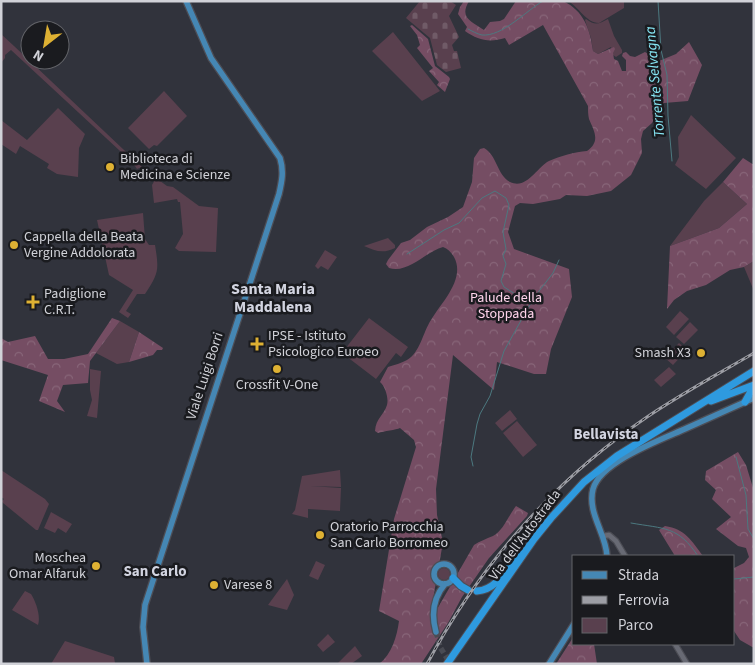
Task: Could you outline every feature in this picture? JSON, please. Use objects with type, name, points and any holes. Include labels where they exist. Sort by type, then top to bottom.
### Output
[{"type":"highway","points":[[692,410],[754,371]]},
{"type":"highway","points":[[692,410],[754,385]]},
{"type":"highway","points":[[745,402],[754,385]]},
{"type":"highway","name":"Via dell'Autostrada","points":[[450,663],[534,539],[572,494],[584,482],[624,451],[692,410]]},
{"type":"highway","points":[[477,591],[486,590],[493,585],[534,539]]},
{"type":"highway","points":[[453,578],[468,590]]},
{"type":"main road","name":"Viale Luigi Borri","points":[[147,664],[143,628],[145,605],[283,177],[280,158],[212,58],[186,1]]},
{"type":"main road","points":[[607,555],[592,501],[593,490],[605,472],[651,442],[754,398]]},
{"type":"main road","points":[[436,632],[433,612],[437,596],[435,570],[438,566],[444,564],[452,568],[453,578],[445,584],[437,596]]},
{"type":"main road","points":[[436,579],[440,583],[445,584]]},
{"type":"main road","points":[[550,664],[572,627]]},
{"type":"street","points":[[603,536],[609,535],[612,537],[624,555]]},
{"type":"street","points":[[676,645],[687,664]]},
{"type":"green space","points":[[420,1],[450,1],[456,5],[449,16],[459,37],[452,45],[454,51],[457,51],[461,68],[446,72],[437,65],[430,38],[406,18]]},
{"type":"green space","name":"Palude della Stoppada","points":[[464,1],[469,1],[465,11],[468,18],[484,30],[490,22],[504,19],[516,1],[563,1],[581,15],[588,28],[593,51],[598,54],[614,47],[614,59],[618,61],[622,71],[626,71],[626,60],[622,56],[623,53],[626,52],[630,56],[635,57],[645,52],[659,61],[676,54],[689,42],[702,65],[688,101],[664,103],[652,123],[643,131],[641,139],[642,153],[631,175],[611,191],[587,196],[566,195],[560,199],[533,204],[520,203],[515,206],[508,232],[514,249],[569,269],[572,297],[551,349],[546,374],[534,374],[497,362],[494,390],[453,355],[436,489],[437,515],[443,542],[432,605],[436,611],[474,545],[497,533],[516,506],[528,513],[489,558],[462,597],[448,623],[421,664],[379,664],[391,650],[398,627],[399,621],[379,611],[394,519],[416,447],[414,440],[400,428],[378,433],[375,431],[387,402],[386,392],[380,382],[388,367],[405,361],[415,352],[428,325],[451,290],[457,274],[457,265],[454,257],[443,247],[403,268],[389,268],[386,264],[401,243],[410,240],[427,227],[463,207],[472,182],[474,158],[480,149],[484,148],[488,151],[502,175],[510,182],[516,184],[527,180],[549,161],[568,154],[587,151],[595,140],[588,106],[543,25],[509,45],[505,38],[489,40],[474,37],[465,31],[467,27],[458,14]]},
{"type":"green space","points":[[568,1],[624,1],[624,8],[599,23],[586,18]]},
{"type":"green space","points":[[586,19],[592,23],[597,23],[608,19],[622,53],[616,57],[613,55],[611,47],[598,54],[593,51]]},
{"type":"green space","points":[[412,25],[428,39],[435,66],[450,79],[445,92],[437,85],[439,82],[429,71],[433,68],[417,48],[420,45],[417,35],[410,26]]},
{"type":"green space","points":[[393,32],[440,91],[422,101],[372,51]]},
{"type":"green space","points":[[1,34],[20,52],[20,58],[11,50],[5,55],[1,63]]},
{"type":"green space","points":[[33,70],[39,70],[142,167],[137,169],[133,163]]},
{"type":"green space","points":[[164,91],[187,116],[157,146],[154,145],[149,149],[128,128]]},
{"type":"green space","points":[[58,108],[85,134],[79,148],[78,177],[57,174],[47,168],[49,164],[20,146],[16,154],[1,144],[1,120],[27,140]]},
{"type":"green space","points":[[691,115],[736,158],[706,189],[675,165],[679,157],[678,137]]},
{"type":"green space","points":[[743,158],[754,165],[754,261],[744,267],[730,270],[706,285],[687,291],[674,300],[667,309],[670,246],[719,228],[747,204],[723,182]]},
{"type":"green space","points":[[156,178],[167,186],[173,187],[199,206],[218,208],[216,252],[179,251],[175,248],[183,234],[180,202],[177,199],[154,203],[152,185]]},
{"type":"green space","points":[[723,182],[747,204],[719,228],[670,246],[704,201]]},
{"type":"green space","points":[[143,213],[145,239],[149,245],[155,245],[157,271],[145,294],[137,294],[126,311],[131,314],[128,318],[119,312],[133,290],[109,275],[97,220]]},
{"type":"green space","points":[[388,238],[395,245],[395,248],[379,251],[364,246]]},
{"type":"green space","points":[[325,250],[337,257],[328,270],[321,266],[318,269],[315,266]]},
{"type":"green space","points":[[754,261],[754,291],[744,267]]},
{"type":"green space","points":[[680,311],[689,319],[674,335],[666,327]]},
{"type":"green space","points":[[112,318],[120,321],[90,361],[88,383],[63,385],[57,401],[65,412],[39,401],[48,375],[1,360],[1,338],[8,342],[35,336],[48,359],[64,359],[88,354]]},
{"type":"green space","points":[[369,318],[408,347],[401,357],[396,353],[376,379],[342,353]]},
{"type":"green space","points":[[120,321],[139,332],[129,362],[117,364],[96,353]]},
{"type":"green space","points":[[690,322],[698,330],[684,344],[676,337]]},
{"type":"green space","points":[[139,332],[163,348],[162,350],[157,350],[153,355],[129,362]]},
{"type":"green space","points":[[679,343],[687,350],[673,365],[665,358]]},
{"type":"green space","points":[[669,367],[676,374],[661,387],[654,380]]},
{"type":"green space","points":[[90,369],[101,371],[97,418],[87,416],[92,400]]},
{"type":"green space","points":[[510,410],[517,419],[502,431],[495,423]]},
{"type":"green space","points":[[517,421],[537,445],[523,457],[503,433]]},
{"type":"green space","points":[[738,452],[746,465],[754,491],[754,648],[740,640],[735,632],[735,568],[744,563],[749,557],[746,548],[738,546],[716,529],[731,517],[712,499],[716,490],[705,480],[706,471]]},
{"type":"green space","points":[[1,470],[45,499],[49,504],[38,530],[3,503],[4,499],[1,497]]},
{"type":"green space","points":[[340,470],[341,487],[310,486],[341,488],[340,511],[308,509],[308,518],[292,514],[295,510],[302,476]]},
{"type":"green space","points":[[51,512],[72,524],[66,533],[58,528],[55,533],[44,528]]},
{"type":"green space","points":[[665,526],[678,530],[691,541],[702,555],[674,555],[659,530]]},
{"type":"green space","points":[[316,561],[325,565],[318,580],[309,576]]},
{"type":"green space","points":[[444,568],[450,574],[444,580],[438,574]]},
{"type":"green space","points":[[287,579],[294,595],[287,610],[268,605]]},
{"type":"green space","points":[[25,591],[31,594],[36,605],[39,617],[38,625],[12,610]]},
{"type":"green space","points":[[328,634],[335,642],[323,652],[317,645]]},
{"type":"green space","points":[[572,639],[572,645],[594,645],[597,664],[556,664]]},
{"type":"green space","points":[[65,641],[114,657],[115,663],[51,664]]},
{"type":"green space","points":[[355,646],[362,656],[351,664],[337,664]]},
{"type":"waterway","points":[[468,29],[482,35],[498,32],[543,1]]},
{"type":"waterway","name":"Torrente Selvagna","points":[[658,1],[661,50],[667,75],[672,161]]},
{"type":"waterway","points":[[407,254],[444,230],[459,223],[482,198],[495,191],[506,198],[509,205],[503,232],[506,249],[503,256],[506,264],[501,281],[504,287],[531,304]]},
{"type":"waterway","name":"Torrente Selvagna","points":[[473,466],[471,457],[477,424],[490,396],[504,351],[533,299],[553,273],[559,260]]},
{"type":"waterway","points":[[736,457],[746,495],[748,529],[754,539]]},
{"type":"waterway","points":[[631,523],[670,530],[684,539],[697,555]]},
{"type":"waterway","points":[[735,579],[754,577]]},
{"type":"tunnel","points":[[436,632],[440,647],[450,663]]},
{"type":"railway","points":[[427,664],[448,628],[495,559],[550,497],[580,469],[647,417],[754,353]]},
{"type":"place","name":"Biblioteca di Medicina e Scienze","points":[[110,167]]},
{"type":"place","name":"Cappella della Beata Vergine Addolorata","points":[[14,245]]},
{"type":"place","name":"Padiglione C.R.T.","points":[[33,302]]},
{"type":"place","name":"IPSE - Istituto Psicologico Euroeo","points":[[257,344]]},
{"type":"place","name":"Smash X3","points":[[701,353]]},
{"type":"place","name":"Crossfit V-One","points":[[277,369]]},
{"type":"place","name":"Oratorio Parrocchia San Carlo Borromeo","points":[[320,535]]},
{"type":"place","name":"Moschea Omar Alfaruk","points":[[96,566]]},
{"type":"place","name":"Varese 8","points":[[214,585]]},
{"type":"district","name":"Santa Maria Maddalena","points":[[273,298]]},
{"type":"district","name":"Bellavista","points":[[606,434]]},
{"type":"district","name":"San Carlo","points":[[155,571]]}]
